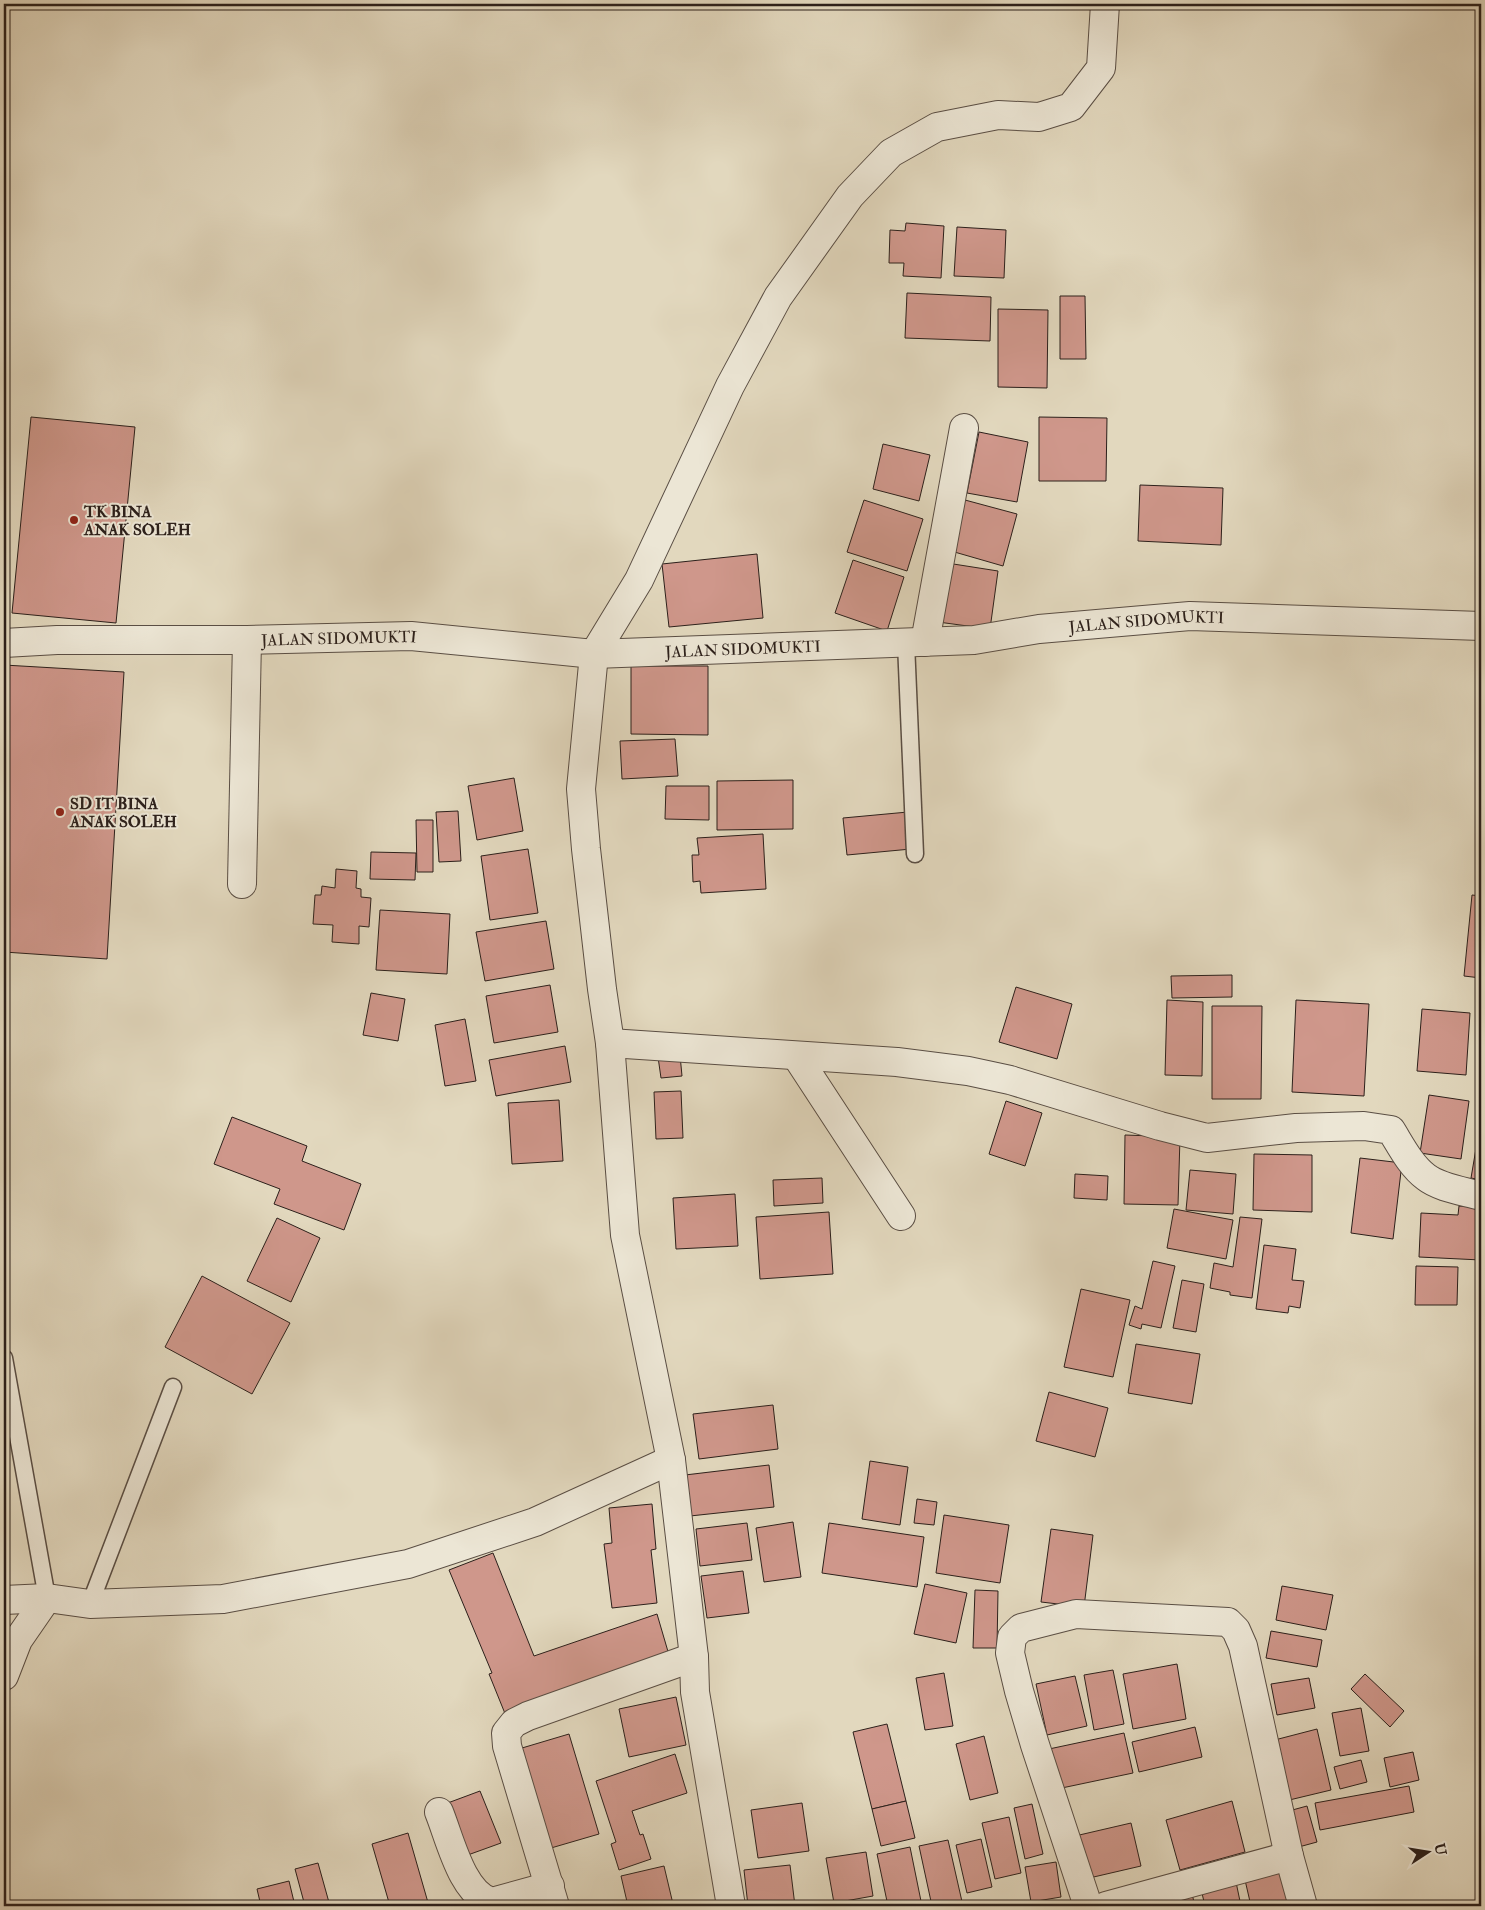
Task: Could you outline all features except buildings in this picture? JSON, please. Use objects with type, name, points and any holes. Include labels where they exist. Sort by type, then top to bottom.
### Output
[{"type":"street","points":[[731,1906],[695,1692],[694,1657],[671,1460],[625,1235],[610,1043],[601,979],[581,789],[594,654],[639,580],[730,386],[778,298],[850,196],[891,153],[937,128],[998,115],[1039,117],[1071,107],[1101,68],[1105,4]]},
{"type":"street","points":[[916,642],[964,428]]},
{"type":"street","name":"JALAN SIDOMUKTI","points":[[4,643],[66,640],[247,640],[411,636],[594,654],[974,640],[1038,629],[1190,616],[1481,626]]},
{"type":"street","points":[[242,884],[247,640]]},
{"type":"street","points":[[610,1043],[797,1057],[896,1062],[968,1071],[1010,1080],[1160,1126],[1207,1138],[1296,1128],[1364,1126],[1391,1130],[1408,1156],[1426,1178],[1447,1187],[1481,1196]]},
{"type":"street","points":[[797,1057],[902,1216]]},
{"type":"street","points":[[4,1600],[47,1598],[90,1604],[223,1599],[408,1564],[535,1522],[671,1460]]},
{"type":"street","points":[[4,1676],[18,1640],[47,1598]]},
{"type":"street","points":[[1088,1906],[1035,1745],[1010,1653],[1012,1637],[1021,1628],[1050,1619],[1076,1614],[1228,1622],[1236,1630],[1243,1646],[1289,1856],[1303,1906]]},
{"type":"street","points":[[439,1812],[468,1884],[483,1899],[492,1902],[552,1896],[507,1746],[506,1733],[514,1723],[528,1716],[694,1657]]},
{"type":"street","points":[[1106,1906],[1289,1856]]},
{"type":"lane","points":[[915,854],[916,642]]},
{"type":"lane","points":[[4,1358],[47,1598]]},
{"type":"lane","points":[[90,1604],[173,1387]]},
{"type":"place","name":"TK BINA ANAK SOLEH","points":[[74,520]]},
{"type":"place","name":"SD IT BINA ANAK SOLEH","points":[[60,812]]}]
